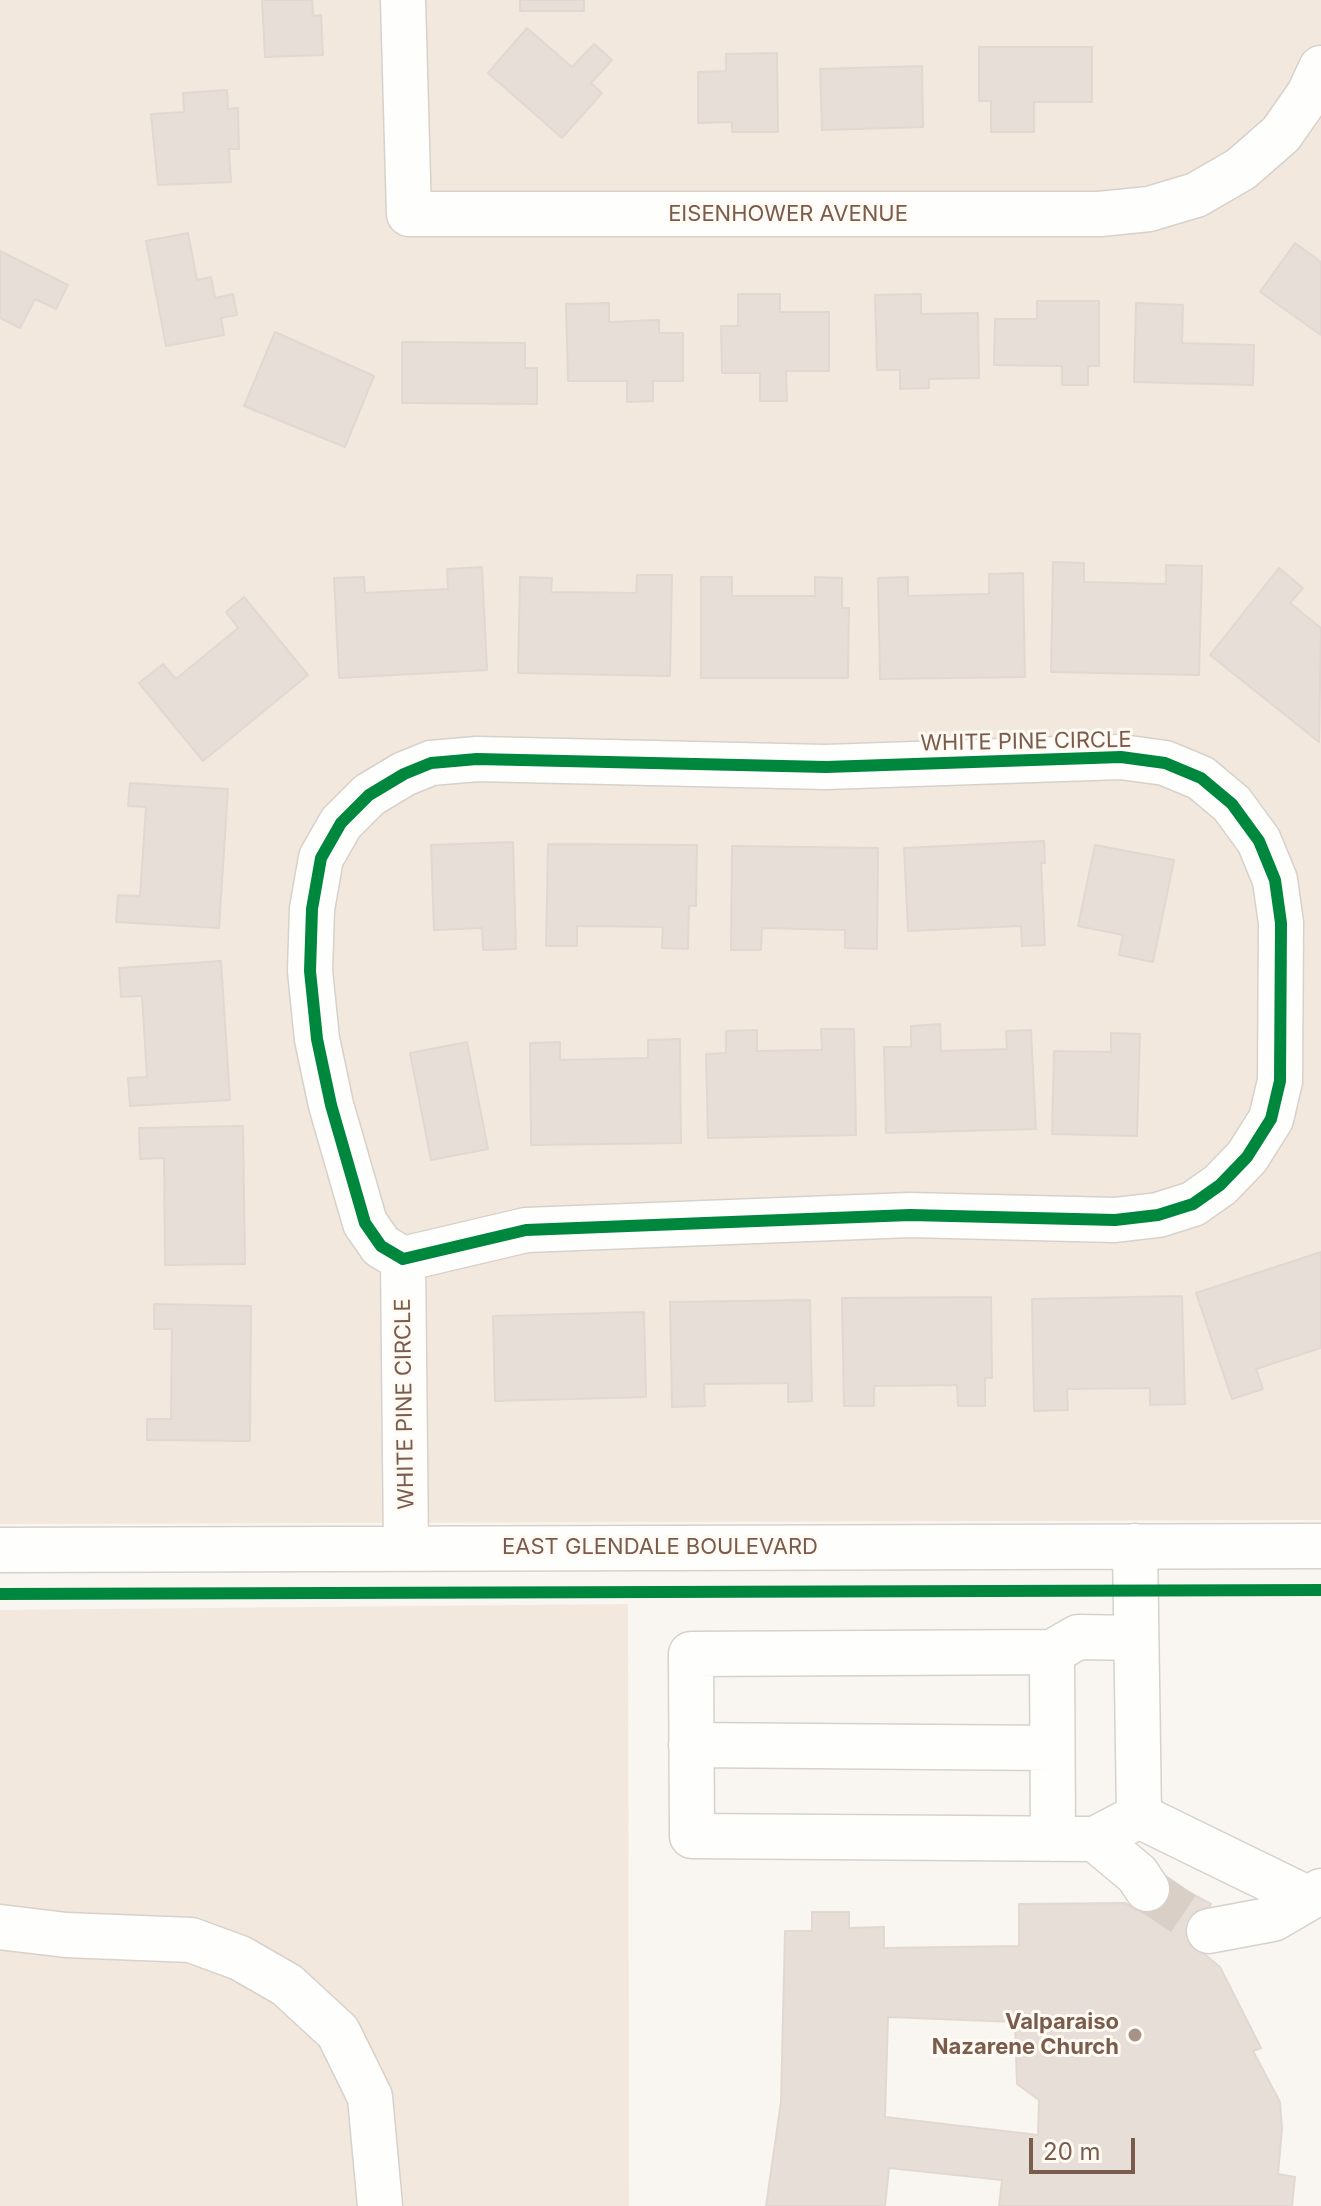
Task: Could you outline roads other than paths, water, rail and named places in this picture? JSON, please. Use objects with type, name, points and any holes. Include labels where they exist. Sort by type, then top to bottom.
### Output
[{"type":"street","name":"EISENHOWER AVENUE","points":[[403,0],[409,214],[1100,214],[1149,209],[1196,195],[1241,169],[1281,134],[1309,94],[1321,68]]},
{"type":"street","name":"WHITE PINE CIRCLE","points":[[1121,757],[1165,763],[1201,778],[1232,804],[1259,841],[1275,880],[1281,923],[1280,1081],[1271,1119],[1247,1157],[1220,1185],[1193,1204],[1158,1215],[1115,1220],[910,1215],[526,1230],[403,1259],[381,1246],[365,1223],[331,1105],[317,1039],[310,971],[312,909],[321,858],[341,823],[369,795],[404,774],[431,763],[477,759],[826,767],[1121,757]]},
{"type":"street","name":"WHITE PINE CIRCLE","points":[[403,1259],[406,1548]]},
{"type":"street","points":[[1135,1546],[1139,1816]]},
{"type":"street","name":"EAST GLENDALE BOULEVARD","points":[[0,1550],[1321,1546]]},
{"type":"street","points":[[1136,1638],[1078,1637],[1052,1652],[691,1654],[692,1836],[1074,1839],[1139,1816],[1314,1894]]},
{"type":"street","points":[[1052,1652],[1052,1748],[1074,1839],[1137,1874],[1147,1889]]},
{"type":"street","points":[[691,1745],[1052,1748]]},
{"type":"street","points":[[1209,1931],[1273,1919],[1314,1894]]},
{"type":"street","points":[[0,1927],[66,1935],[191,1940],[240,1958],[287,1985],[338,2032],[370,2097],[380,2206]]},
{"type":"tunnel","points":[[1147,1889],[1209,1931]]},
{"type":"place","name":"Valparaiso Nazarene Church","points":[[1135,2035]]}]
